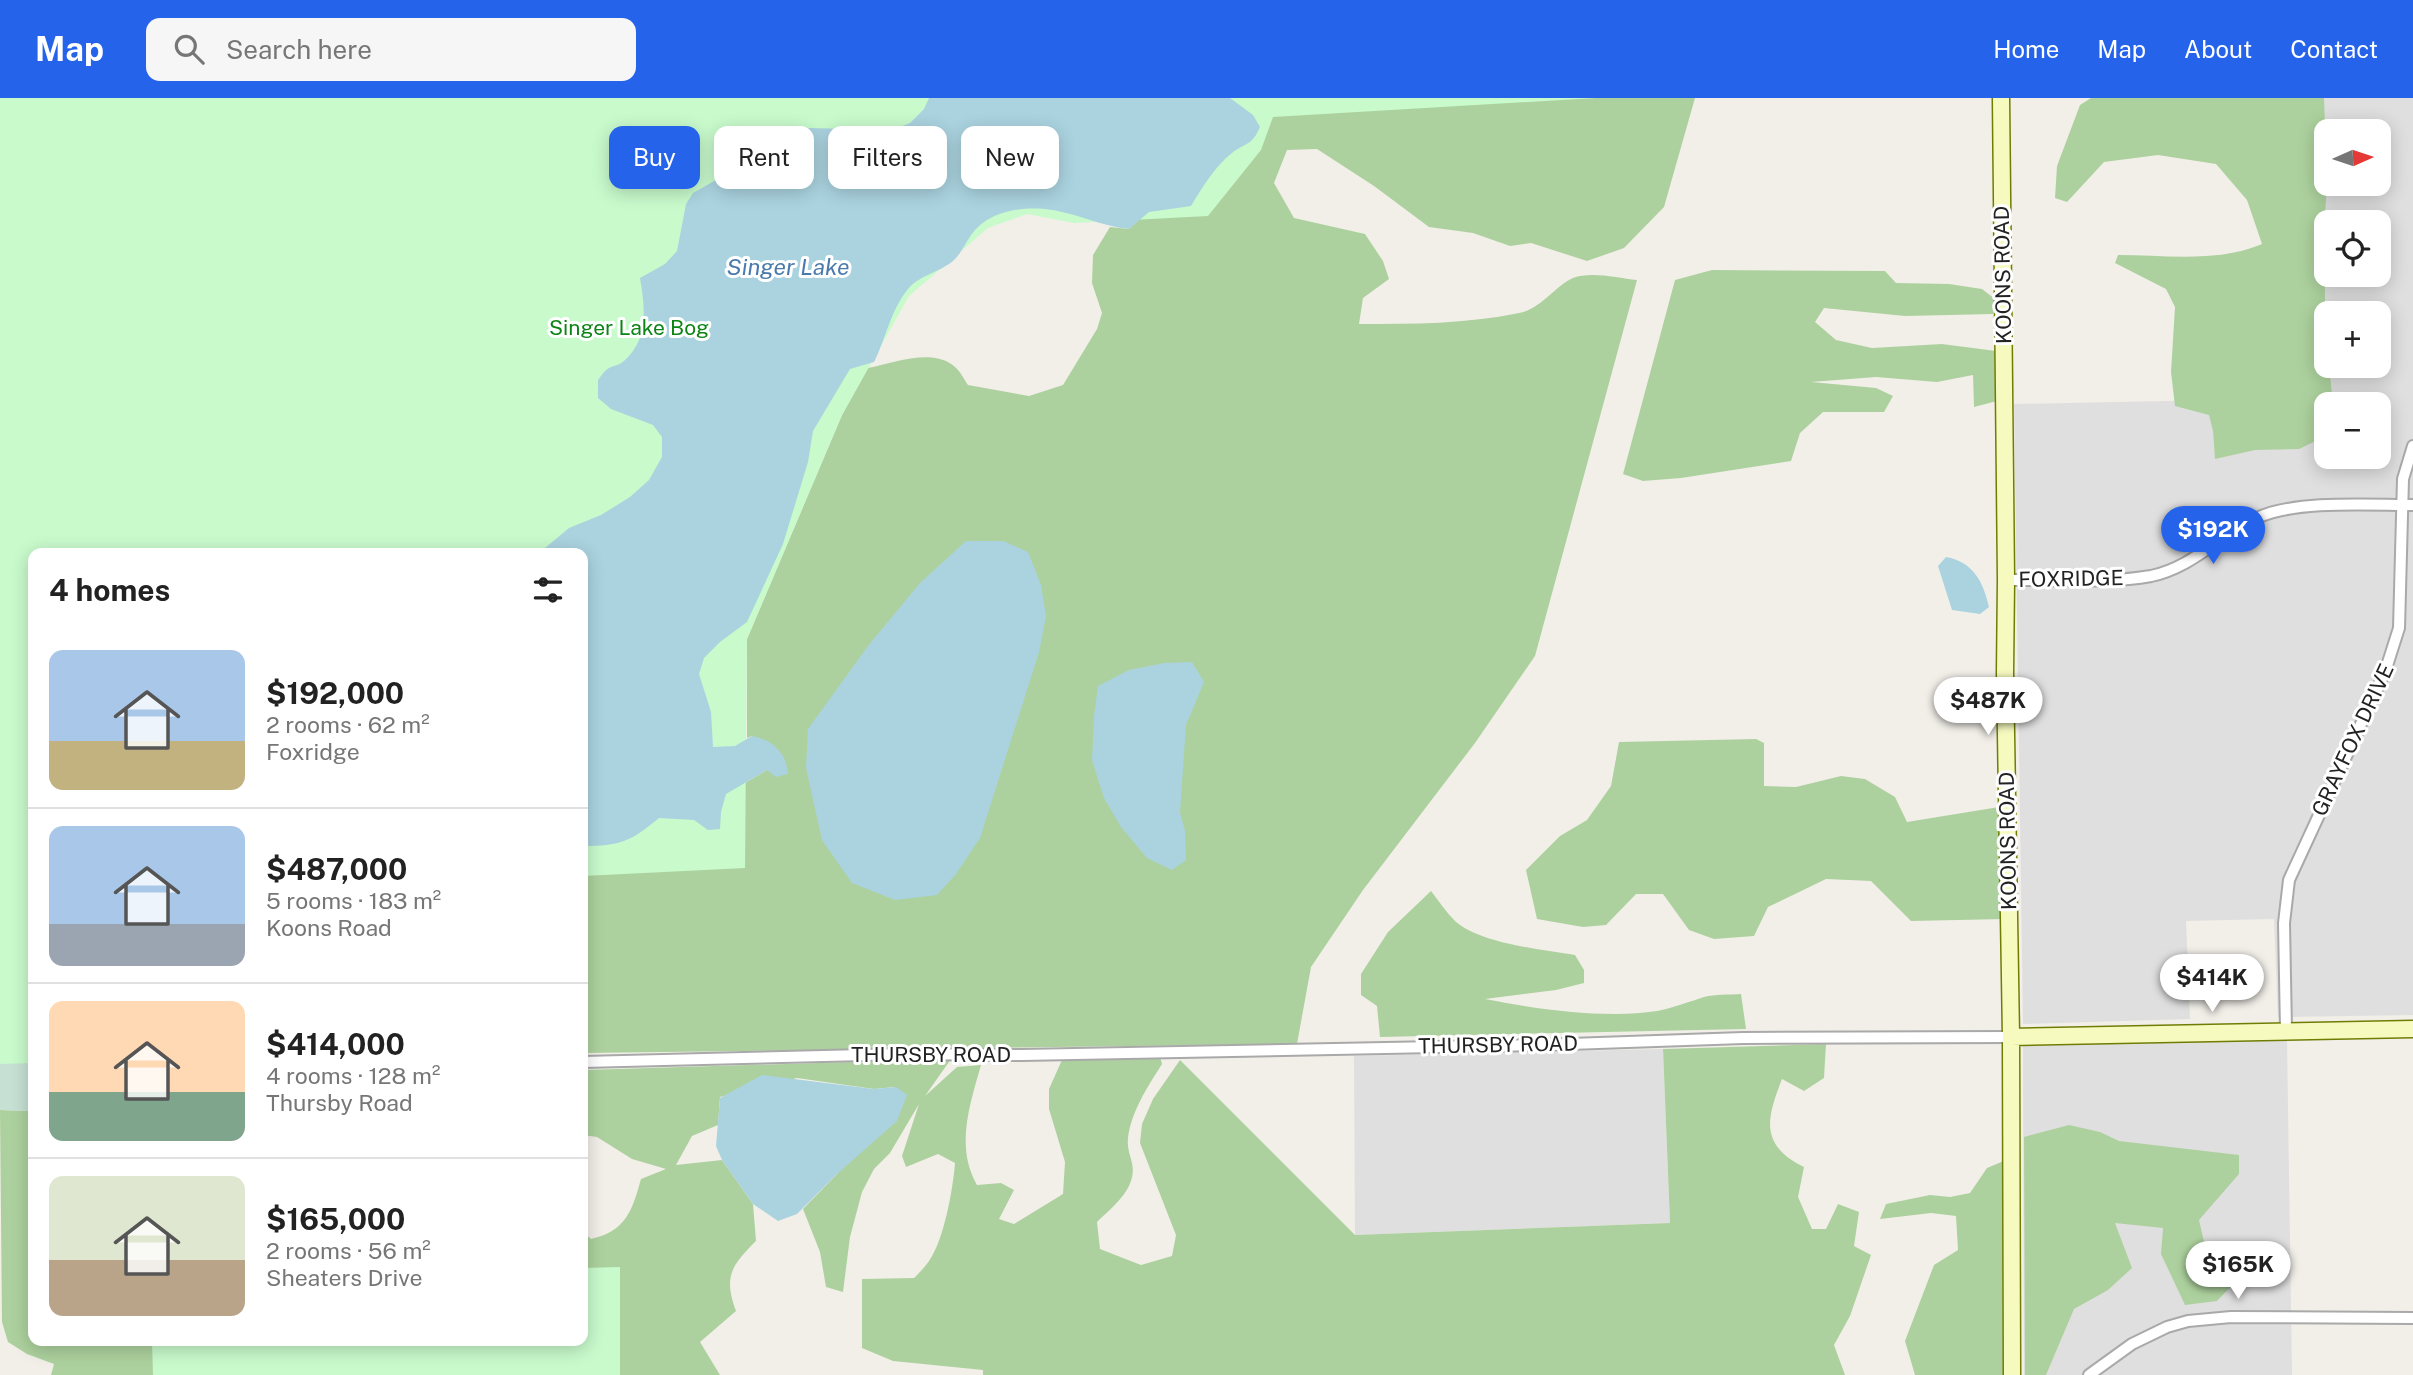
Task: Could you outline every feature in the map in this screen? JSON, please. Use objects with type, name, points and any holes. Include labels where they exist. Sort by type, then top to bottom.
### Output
[{"type":"street","name":"KOONS ROAD","points":[[2001,98],[2012,1375]]},
{"type":"street","name":"GRAYFOX DRIVE","points":[[2286,1030],[2284,923],[2289,880],[2396,643],[2400,607],[2403,479],[2413,446]]},
{"type":"street","name":"FOXRIDGE","points":[[2006,580],[2122,579],[2151,576],[2193,560],[2248,522],[2277,511],[2317,506],[2413,505]]},
{"type":"street","name":"THURSBY ROAD","points":[[588,1062],[906,1054],[1021,1055],[1541,1045],[1743,1038],[2011,1037],[2413,1029]]},
{"type":"street","points":[[2089,1375],[2132,1343],[2188,1321],[2231,1317],[2413,1318]]},
{"type":"shaded area","points":[[2311,98],[2413,98],[2413,1015],[2278,1017],[2274,919],[2186,921],[2190,1019],[2023,1024],[2014,404],[2314,398],[2314,469],[2391,469],[2391,392],[2319,392],[2318,378],[2391,378],[2391,301],[2316,301],[2316,287],[2391,287],[2391,210],[2314,210]]},
{"type":"shaded area","points":[[2287,1039],[2292,1375],[2024,1375],[2023,1045]]},
{"type":"shaded area","points":[[1663,1049],[1670,1223],[1355,1235],[1354,1056]]},
{"type":"green space","name":"Singer Lake Bog","points":[[0,98],[1596,98],[1273,117],[1261,150],[1208,216],[1074,223],[1027,214],[988,228],[909,296],[842,415],[747,639],[745,868],[588,876],[588,548],[28,548],[28,1063],[0,1064]]},
{"type":"green space","points":[[1316,98],[1695,98],[1664,207],[1624,248],[1587,261],[1531,243],[1510,246],[1473,233],[1429,227],[1374,186],[1317,149],[1287,150],[1274,183],[1294,218],[1365,234],[1383,261],[1389,279],[1363,298],[1359,324],[1439,323],[1499,317],[1527,311],[1566,282],[1580,276],[1637,280],[1535,656],[1475,743],[1363,890],[1311,967],[1297,1044],[588,1053],[588,844],[726,794],[767,770],[752,736],[747,738],[747,639],[842,415],[868,368],[925,357],[946,361],[955,367],[968,385],[1029,396],[1063,385],[1097,329],[1102,313],[1092,283],[1093,255],[1110,227],[1129,229],[1253,116]]},
{"type":"green space","points":[[2091,98],[2324,98],[2325,119],[2314,119],[2314,196],[2326,196],[2325,210],[2314,210],[2314,287],[2325,287],[2325,301],[2314,301],[2314,378],[2330,378],[2332,392],[2314,392],[2314,442],[2299,449],[2255,450],[2215,459],[2209,415],[2175,406],[2171,372],[2175,307],[2166,289],[2115,263],[2118,255],[2209,256],[2228,254],[2262,244],[2247,200],[2216,164],[2158,155],[2104,162],[2067,202],[2055,198],[2057,166],[2080,105]]},
{"type":"green space","points":[[1712,270],[1885,271],[1896,283],[1949,284],[1982,289],[1995,299],[1993,314],[1905,316],[1824,308],[1815,322],[1836,340],[1872,348],[1942,344],[1996,351],[1997,401],[1974,407],[1973,375],[1937,382],[1876,377],[1811,382],[1876,388],[1893,396],[1884,412],[1823,412],[1800,433],[1791,461],[1681,478],[1643,481],[1623,474],[1675,280]]},
{"type":"green space","points":[[1756,739],[1764,743],[1764,786],[1796,787],[1841,776],[1865,779],[1895,797],[1907,822],[1999,807],[2005,919],[1911,921],[1871,881],[1826,879],[1768,907],[1754,936],[1714,939],[1689,930],[1663,894],[1636,894],[1606,925],[1583,927],[1537,919],[1526,870],[1560,836],[1587,820],[1611,786],[1619,742]]},
{"type":"green space","points":[[28,857],[28,1111],[0,1110],[0,883]]},
{"type":"green space","points":[[1431,891],[1452,918],[1466,929],[1495,940],[1575,955],[1584,970],[1584,983],[1556,990],[1485,999],[1548,1009],[1616,1014],[1657,1011],[1708,996],[1741,994],[1746,1029],[1380,1037],[1377,1006],[1361,995],[1361,974],[1388,932]]},
{"type":"green space","points":[[1826,1044],[1824,1078],[1804,1091],[1782,1079],[1772,1107],[1770,1130],[1780,1150],[1804,1167],[1798,1197],[1812,1229],[1826,1229],[1838,1204],[1859,1212],[1854,1246],[1871,1255],[1850,1316],[1834,1345],[1845,1375],[983,1375],[983,1370],[893,1361],[862,1348],[862,1279],[914,1278],[926,1265],[943,1228],[955,1163],[938,1154],[906,1167],[902,1156],[919,1104],[890,1153],[874,1169],[862,1192],[850,1237],[843,1292],[826,1287],[820,1252],[803,1209],[837,1174],[895,1087],[874,1089],[797,1078],[720,1097],[718,1125],[692,1136],[676,1165],[722,1160],[753,1204],[756,1241],[736,1264],[730,1280],[736,1311],[700,1342],[720,1375],[51,1375],[54,1364],[27,1354],[8,1342],[2,1322],[0,1110],[28,1111],[28,1346],[588,1346],[588,1236],[591,1239],[603,1235],[620,1225],[630,1210],[641,1179],[666,1169],[632,1159],[597,1137],[588,1136],[588,1070],[951,1059],[925,1096],[957,1067],[981,1065],[967,1125],[970,1171],[977,1185],[1001,1183],[1014,1190],[999,1219],[1014,1224],[1063,1194],[1065,1162],[1049,1109],[1049,1089],[1062,1060],[1160,1057],[1162,1064],[1141,1100],[1130,1128],[1128,1145],[1133,1172],[1129,1186],[1097,1222],[1100,1249],[1141,1265],[1172,1256],[1176,1235],[1140,1143],[1142,1124],[1153,1099],[1180,1060],[1355,1235],[1670,1223],[1663,1049]]},
{"type":"green space","points":[[2069,1125],[2100,1132],[2119,1141],[2239,1155],[2239,1174],[2199,1220],[2209,1263],[2239,1278],[2217,1301],[2185,1305],[2161,1254],[2163,1228],[2115,1223],[2132,1268],[2108,1290],[2074,1309],[2046,1375],[2025,1375],[2024,1137]]},
{"type":"green space","points":[[2011,1158],[2012,1375],[1915,1375],[1905,1341],[1934,1265],[1958,1250],[1956,1216],[1931,1213],[1880,1219],[1886,1204],[1930,1195],[1950,1197],[1970,1193],[1987,1168]]},
{"type":"green space","points":[[620,1267],[620,1375],[153,1375],[152,1346],[588,1346],[588,1268]]},
{"type":"water","name":"Singer Lake","points":[[929,98],[1230,98],[1253,115],[1260,127],[1251,141],[1220,164],[1191,206],[1149,212],[1129,229],[1045,209],[998,214],[972,234],[953,261],[908,289],[897,306],[874,362],[850,369],[813,431],[808,462],[783,544],[747,622],[704,658],[699,674],[711,712],[713,747],[735,746],[752,736],[759,738],[777,748],[787,766],[788,774],[776,777],[767,770],[726,794],[720,829],[708,830],[694,820],[659,818],[640,833],[624,841],[588,846],[588,548],[545,548],[569,528],[601,515],[630,497],[649,480],[662,457],[662,437],[653,425],[611,409],[598,398],[598,380],[608,369],[622,362],[638,343],[644,312],[640,278],[665,264],[677,251],[686,204],[693,193],[714,181],[714,189],[814,189],[814,128],[828,128],[828,189],[947,189],[947,126],[902,126],[910,123],[924,109]]},
{"type":"water","points":[[966,541],[1003,541],[1028,552],[1041,585],[1046,616],[1039,652],[980,838],[956,874],[937,895],[895,900],[852,883],[822,840],[806,768],[808,729],[868,646],[920,583]]},
{"type":"water","points":[[1946,557],[1963,563],[1980,581],[1989,607],[1980,614],[1952,610],[1938,566]]},
{"type":"water","points":[[1192,662],[1204,682],[1186,725],[1180,812],[1185,831],[1186,860],[1172,870],[1147,858],[1121,827],[1104,798],[1092,760],[1094,716],[1098,686],[1129,670],[1164,663]]},
{"type":"water","points":[[762,1075],[874,1089],[896,1087],[907,1095],[897,1121],[797,1214],[778,1221],[753,1204],[722,1160],[716,1146],[720,1098]]}]
